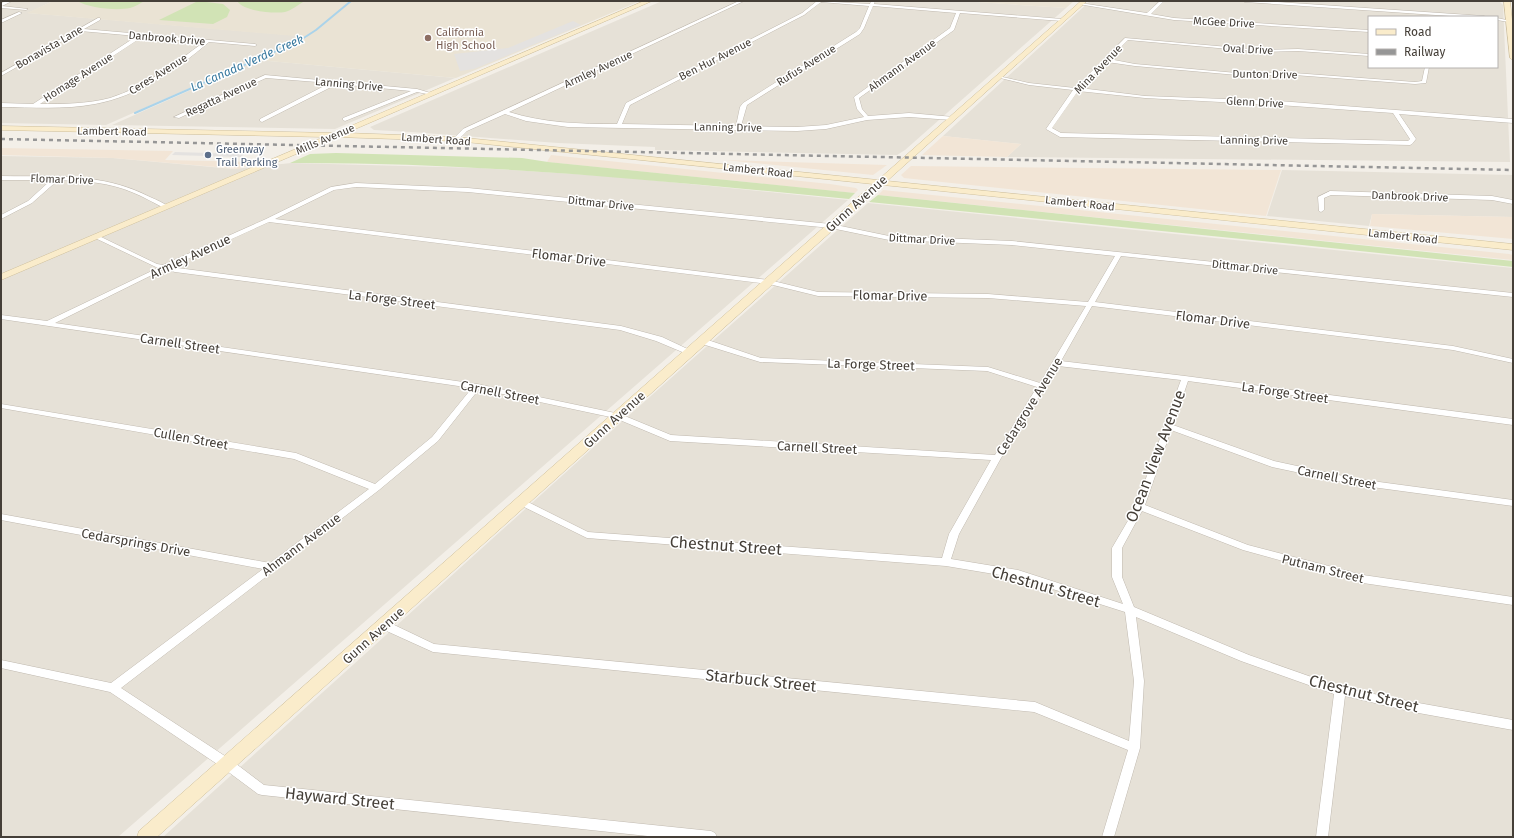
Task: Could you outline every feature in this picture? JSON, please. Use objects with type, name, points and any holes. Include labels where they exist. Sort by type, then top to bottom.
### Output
[{"type":"main road","name":"Mills Avenue","points":[[1,277],[649,1]]},
{"type":"main road","points":[[1508,1],[1513,58]]},
{"type":"main road","name":"Gunn Avenue","points":[[145,837],[1082,2]]},
{"type":"main road","name":"Lambert Road","points":[[1,128],[456,139],[1513,247]]},
{"type":"street","points":[[1,6],[10,1]]},
{"type":"street","name":"Armley Avenue","points":[[456,139],[465,130],[742,1]]},
{"type":"street","points":[[820,1],[872,3],[959,12],[1062,20]]},
{"type":"street","name":"Ben Hur Avenue","points":[[619,125],[628,104],[803,14],[820,1]]},
{"type":"street","points":[[1148,15],[1162,1]]},
{"type":"street","points":[[1245,1],[1458,16]]},
{"type":"street","name":"McGee Drive","points":[[1082,2],[1174,20],[1368,31]]},
{"type":"street","name":"Rufus Avenue","points":[[738,127],[743,107],[746,104],[858,33],[862,28],[872,3]]},
{"type":"street","points":[[1,6],[26,9]]},
{"type":"street","name":"Ahmann Avenue","points":[[867,118],[860,109],[856,98],[952,29],[959,12]]},
{"type":"street","points":[[1,22],[20,13]]},
{"type":"street","points":[[1498,19],[1510,16]]},
{"type":"street","name":"Bonavista Lane","points":[[1,75],[98,19]]},
{"type":"street","name":"Danbrook Drive","points":[[78,30],[255,45]]},
{"type":"street","name":"Homage Avenue","points":[[35,105],[140,36]]},
{"type":"street","name":"Oval Drive","points":[[1127,39],[1263,51],[1298,50],[1368,55]]},
{"type":"street","name":"Mina Avenue","points":[[1060,135],[1049,129],[1077,89],[1127,39]]},
{"type":"street","name":"Ceres Avenue","points":[[35,105],[66,106],[88,104],[125,95],[141,87],[207,42]]},
{"type":"street","name":"Dunton Drive","points":[[1106,60],[1135,65],[1237,74],[1294,74],[1415,83],[1424,82],[1427,68]]},
{"type":"street","name":"Lanning Drive","points":[[265,76],[416,90],[432,94]]},
{"type":"street","name":"Regatta Avenue","points":[[177,117],[265,76]]},
{"type":"street","name":"Glenn Drive","points":[[998,77],[1029,84],[1145,97],[1280,103],[1513,121]]},
{"type":"street","points":[[262,120],[336,83]]},
{"type":"street","points":[[345,119],[416,90]]},
{"type":"street","points":[[1,105],[35,105]]},
{"type":"street","name":"Lanning Drive","points":[[505,112],[526,119],[568,125],[797,129],[826,127],[867,118],[909,115],[952,118]]},
{"type":"street","name":"Lanning Drive","points":[[1060,135],[1410,143],[1414,139],[1395,112]]},
{"type":"street","name":"Flomar Drive","points":[[1,178],[87,179],[109,182],[135,191],[166,207]]},
{"type":"street","points":[[1,217],[30,202],[56,179]]},
{"type":"street","name":"Dittmar Drive","points":[[332,188],[356,185],[468,190],[831,226],[889,238],[1012,243],[1513,295]]},
{"type":"street","name":"Armley Avenue","points":[[47,324],[164,267],[268,220],[332,188]]},
{"type":"street","name":"Danbrook Drive","points":[[1321,210],[1321,196],[1330,193],[1492,198],[1513,202]]},
{"type":"street","name":"Flomar Drive","points":[[268,220],[769,282],[818,294],[988,296],[1091,304],[1453,348],[1513,361]]},
{"type":"street","name":"La Forge Street","points":[[97,237],[134,256],[155,265],[164,267],[198,273],[621,328],[659,339],[690,352]]},
{"type":"street","name":"Cedargrove Avenue","points":[[946,562],[954,534],[997,458],[1056,364],[1119,254]]},
{"type":"street","name":"Carnell Street","points":[[1,317],[477,386],[618,416],[670,438],[997,458]]},
{"type":"street","name":"La Forge Street","points":[[702,341],[760,360],[988,369],[1041,386]]},
{"type":"street","name":"La Forge Street","points":[[1056,364],[1185,378],[1513,422]]},
{"type":"street","name":"Ocean View Avenue","points":[[1108,837],[1134,748],[1139,682],[1130,610],[1117,577],[1117,548],[1140,506],[1185,378]]},
{"type":"street","name":"Ahmann Avenue","points":[[113,688],[376,488],[435,439],[477,386]]},
{"type":"street","name":"Cullen Street","points":[[1,406],[296,456],[376,488]]},
{"type":"street","name":"Carnell Street","points":[[1167,426],[1272,464],[1357,482],[1513,503]]},
{"type":"street","name":"Chestnut Street","points":[[521,502],[588,535],[946,562],[1018,574],[1130,610],[1245,658],[1340,691],[1413,707],[1513,725]]},
{"type":"street","name":"Putnam Street","points":[[1140,506],[1246,548],[1363,579],[1513,602]]},
{"type":"street","name":"Cedarsprings Drive","points":[[1,518],[271,567]]},
{"type":"street","name":"Starbuck Street","points":[[384,625],[433,648],[1034,707],[1134,748]]},
{"type":"street","name":"Hayward Street","points":[[1,664],[113,688],[227,764],[262,790],[711,837]]},
{"type":"street","points":[[1322,837],[1340,691]]},
{"type":"shaded area","points":[[1,1],[53,1],[28,13],[302,36],[291,43],[106,125],[1,123]]},
{"type":"shaded area","name":"California High School","points":[[53,1],[640,1],[456,78],[258,60],[307,37],[27,13]]},
{"type":"shaded area","points":[[662,1],[962,1],[1066,8],[905,150],[897,155],[655,150],[655,147],[558,143],[374,130],[370,127]]},
{"type":"shaded area","points":[[962,1],[1074,1],[1066,8]]},
{"type":"shaded area","points":[[1090,1],[1499,1],[1503,5],[1510,162],[1007,157],[1021,144],[943,136]]},
{"type":"shaded area","points":[[573,21],[581,25],[474,69],[460,71],[454,54],[508,48]]},
{"type":"shaded area","points":[[258,60],[455,78],[335,129],[112,125]]},
{"type":"shaded area","points":[[943,136],[1021,144],[1007,157],[922,155]]},
{"type":"shaded area","points":[[1,148],[173,151],[165,160],[256,162],[239,169],[113,158],[1,155]]},
{"type":"shaded area","name":"Greenway Trail Parking","points":[[175,152],[244,154],[241,157],[172,155]]},
{"type":"shaded area","points":[[551,155],[830,184],[856,188],[858,190],[855,193],[547,162]]},
{"type":"shaded area","points":[[1,156],[113,158],[234,169],[291,163],[480,168],[620,177],[848,200],[118,837],[1,837]]},
{"type":"shaded area","points":[[725,160],[887,165],[873,175]]},
{"type":"shaded area","points":[[911,166],[1281,170],[1266,216],[904,178],[901,175]]},
{"type":"shaded area","points":[[1282,170],[1513,175],[1513,217],[1372,214],[1369,226],[1267,216]]},
{"type":"shaded area","points":[[883,190],[1509,254],[1513,255],[1513,260],[878,195]]},
{"type":"shaded area","points":[[868,203],[1513,268],[1513,837],[163,837],[617,426]]},
{"type":"shaded area","points":[[1372,214],[1513,217],[1513,239],[1370,226]]},
{"type":"green space","points":[[77,1],[145,1],[132,7],[118,9],[95,7]]},
{"type":"green space","points":[[198,1],[223,4],[230,10],[227,17],[213,24],[159,20]]},
{"type":"green space","points":[[237,1],[305,1],[287,11],[274,13],[245,7]]},
{"type":"green space","points":[[336,153],[522,158],[548,162],[855,193],[849,199],[640,179],[500,169],[290,163],[310,154]]},
{"type":"green space","points":[[878,195],[1513,261],[1513,267],[869,202]]},
{"type":"waterway","name":"La Canada Verde Creek","points":[[135,113],[299,41],[316,30],[351,1]]},
{"type":"railway","points":[[1,139],[1513,170]]},
{"type":"place","name":"California High School","points":[[428,38]]},
{"type":"place","name":"Greenway Trail Parking","points":[[208,155]]}]
